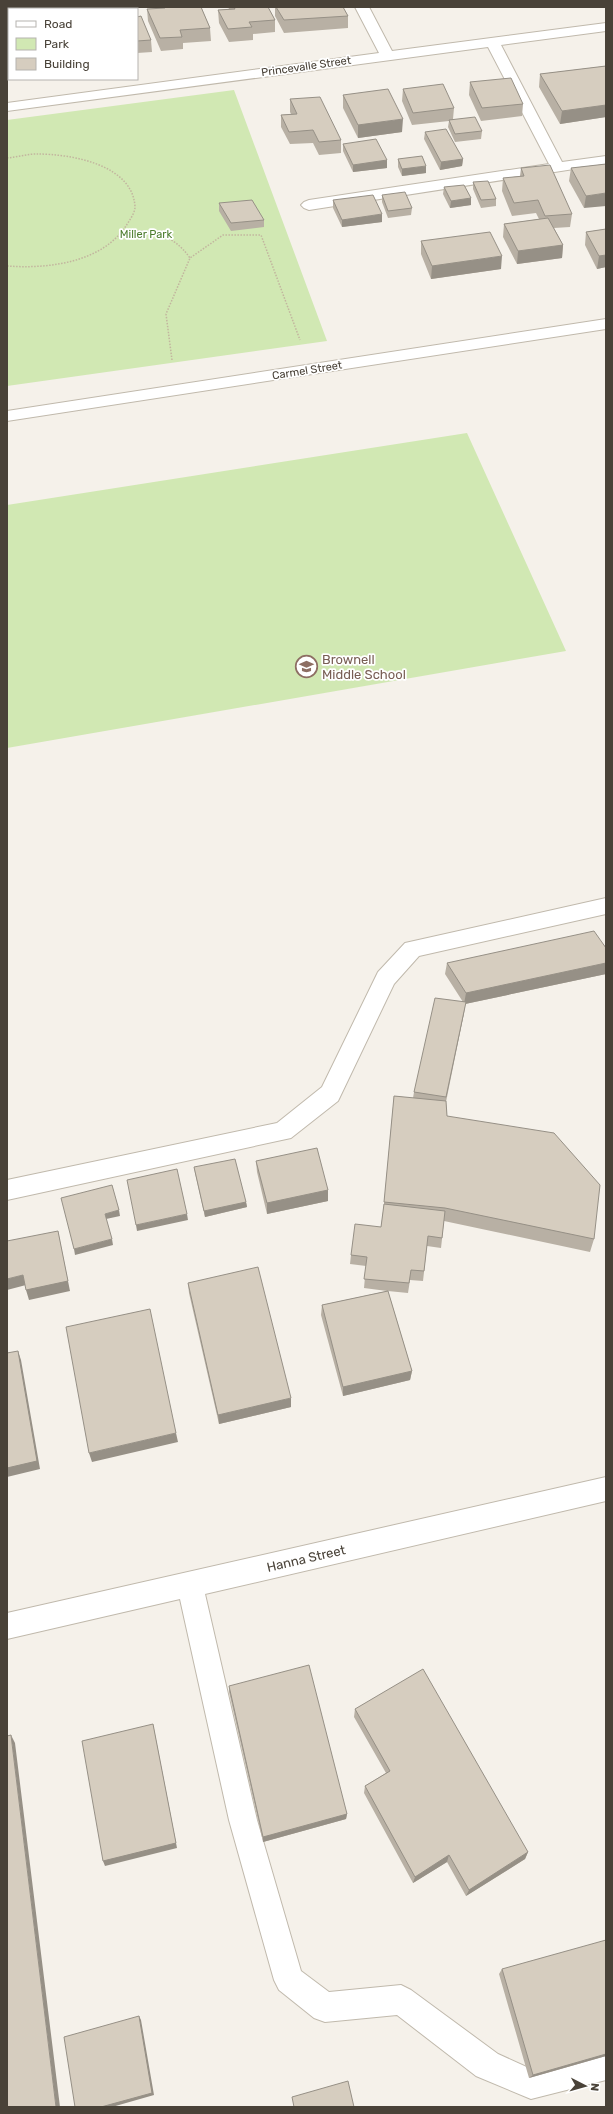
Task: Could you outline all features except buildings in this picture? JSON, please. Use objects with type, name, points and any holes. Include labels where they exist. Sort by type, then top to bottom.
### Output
[{"type":"street","points":[[362,7],[386,56]]},
{"type":"street","name":"Princevalle Street","points":[[7,107],[606,27]]},
{"type":"street","points":[[492,42],[558,168]]},
{"type":"street","points":[[309,205],[606,160]]},
{"type":"street","name":"Carmel Street","points":[[7,416],[606,324]]},
{"type":"street","points":[[7,1190],[283,1131],[330,1094],[386,978],[412,949],[606,906]]},
{"type":"street","name":"Hanna Street","points":[[7,1626],[606,1489]]},
{"type":"street","points":[[190,1585],[243,1820],[289,1980],[325,2007],[401,2000],[487,2065],[531,2084],[606,2065]]},
{"type":"path","points":[[7,158],[36,154],[67,156],[95,163],[117,174],[131,191],[135,209],[125,230],[110,245],[84,258],[50,265],[18,267],[7,266]]},
{"type":"path","points":[[125,230],[160,232],[176,240],[190,258]]},
{"type":"path","points":[[178,390],[172,360],[166,314],[190,258],[223,235],[261,235],[311,369]]},
{"type":"green space","name":"Miller Park","points":[[234,90],[327,341],[7,386],[7,120]]},
{"type":"green space","points":[[467,433],[566,651],[7,748],[7,505]]},
{"type":"place","name":"Brownell Middle School","points":[[306,666]]}]
